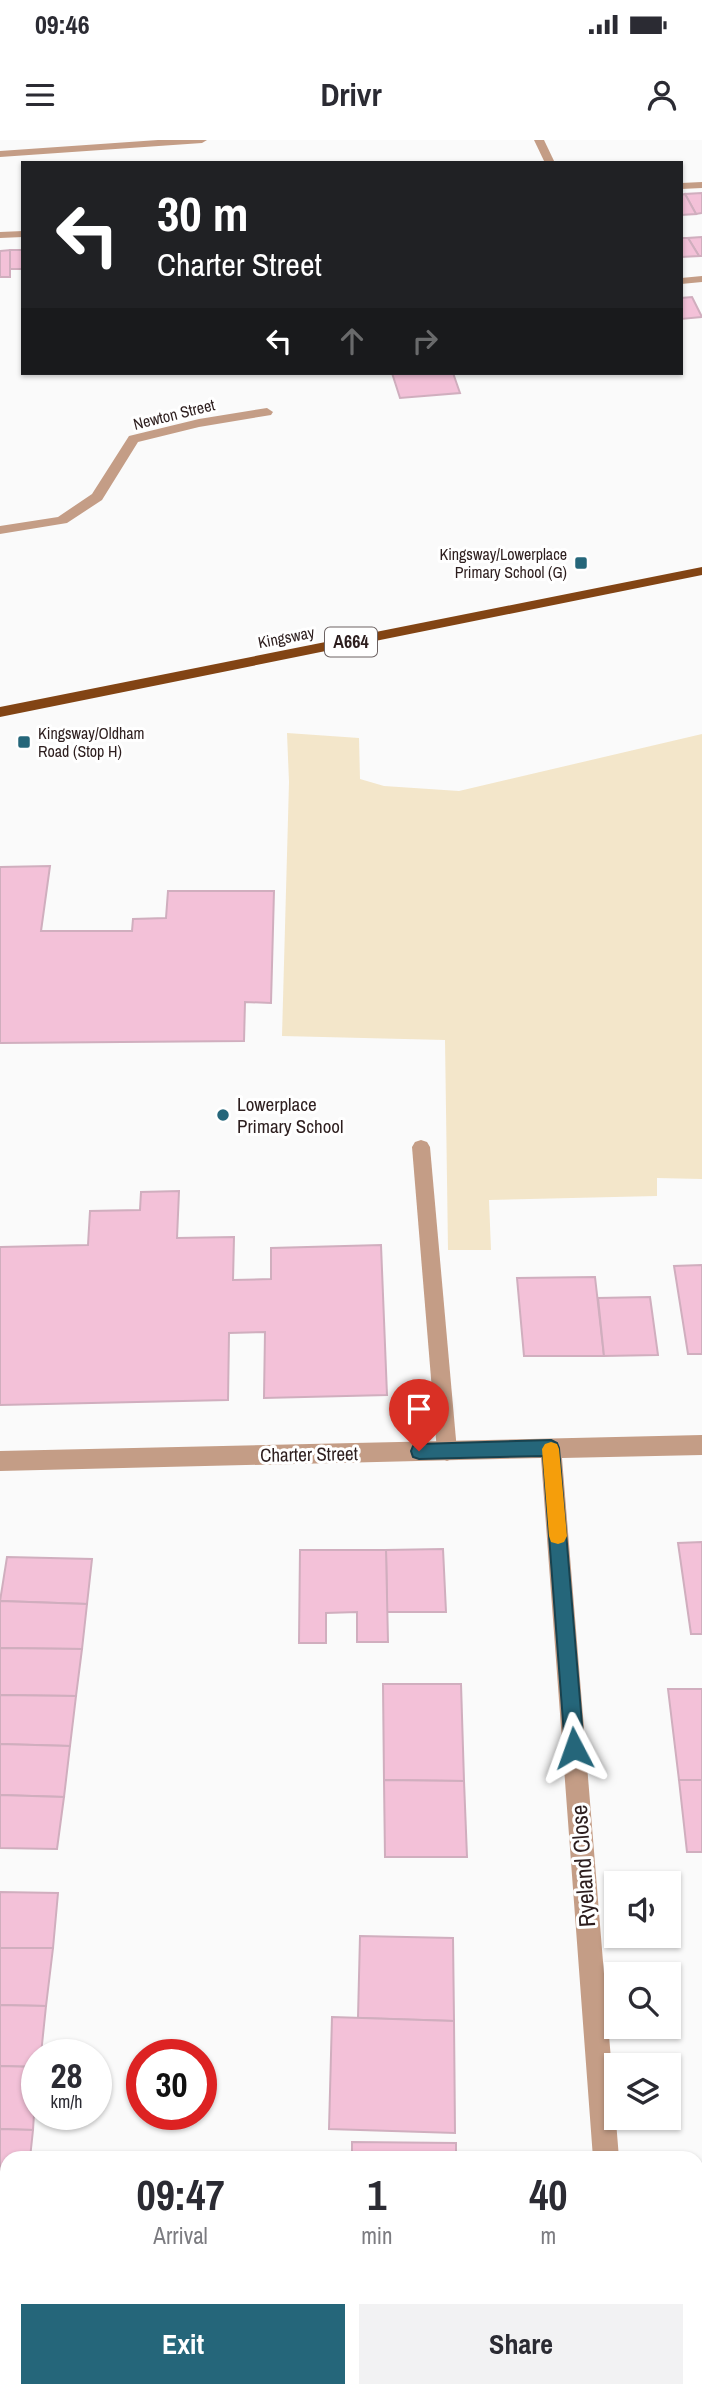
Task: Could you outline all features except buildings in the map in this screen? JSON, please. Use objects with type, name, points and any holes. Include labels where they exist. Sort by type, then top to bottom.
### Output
[{"type":"highway","name":"Kingsway","points":[[0,712],[702,571]]},
{"type":"street","points":[[0,154],[202,140]]},
{"type":"street","points":[[539,140],[549,161]]},
{"type":"street","points":[[683,186],[702,185]]},
{"type":"street","points":[[0,235],[21,234]]},
{"type":"street","points":[[683,281],[702,279]]},
{"type":"street","name":"Newton Street","points":[[0,530],[62,520],[97,497],[133,439],[267,412]]},
{"type":"street","points":[[421,1147],[447,1451]]},
{"type":"street","name":"Charter Street","points":[[0,1461],[702,1445]]},
{"type":"street","name":"Ryeland Close","points":[[551,1448],[605,2151]]},
{"type":"shaded area","points":[[287,733],[359,738],[360,779],[384,786],[459,791],[702,734],[702,1179],[657,1178],[657,1196],[489,1200],[491,1250],[448,1250],[445,1040],[282,1036],[289,782]]},
{"type":"slow traffic","points":[[551,1449],[558,1536]]},
{"type":"place","name":"Kingsway/Lowerplace Primary School (G)","points":[[581,563]]},
{"type":"place","name":"Kingsway/Oldham Road (Stop H)","points":[[24,742]]},
{"type":"place","name":"Lowerplace Primary School","points":[[223,1115]]},
{"type":"route","points":[[419,1451],[551,1448],[574,1748]]}]
